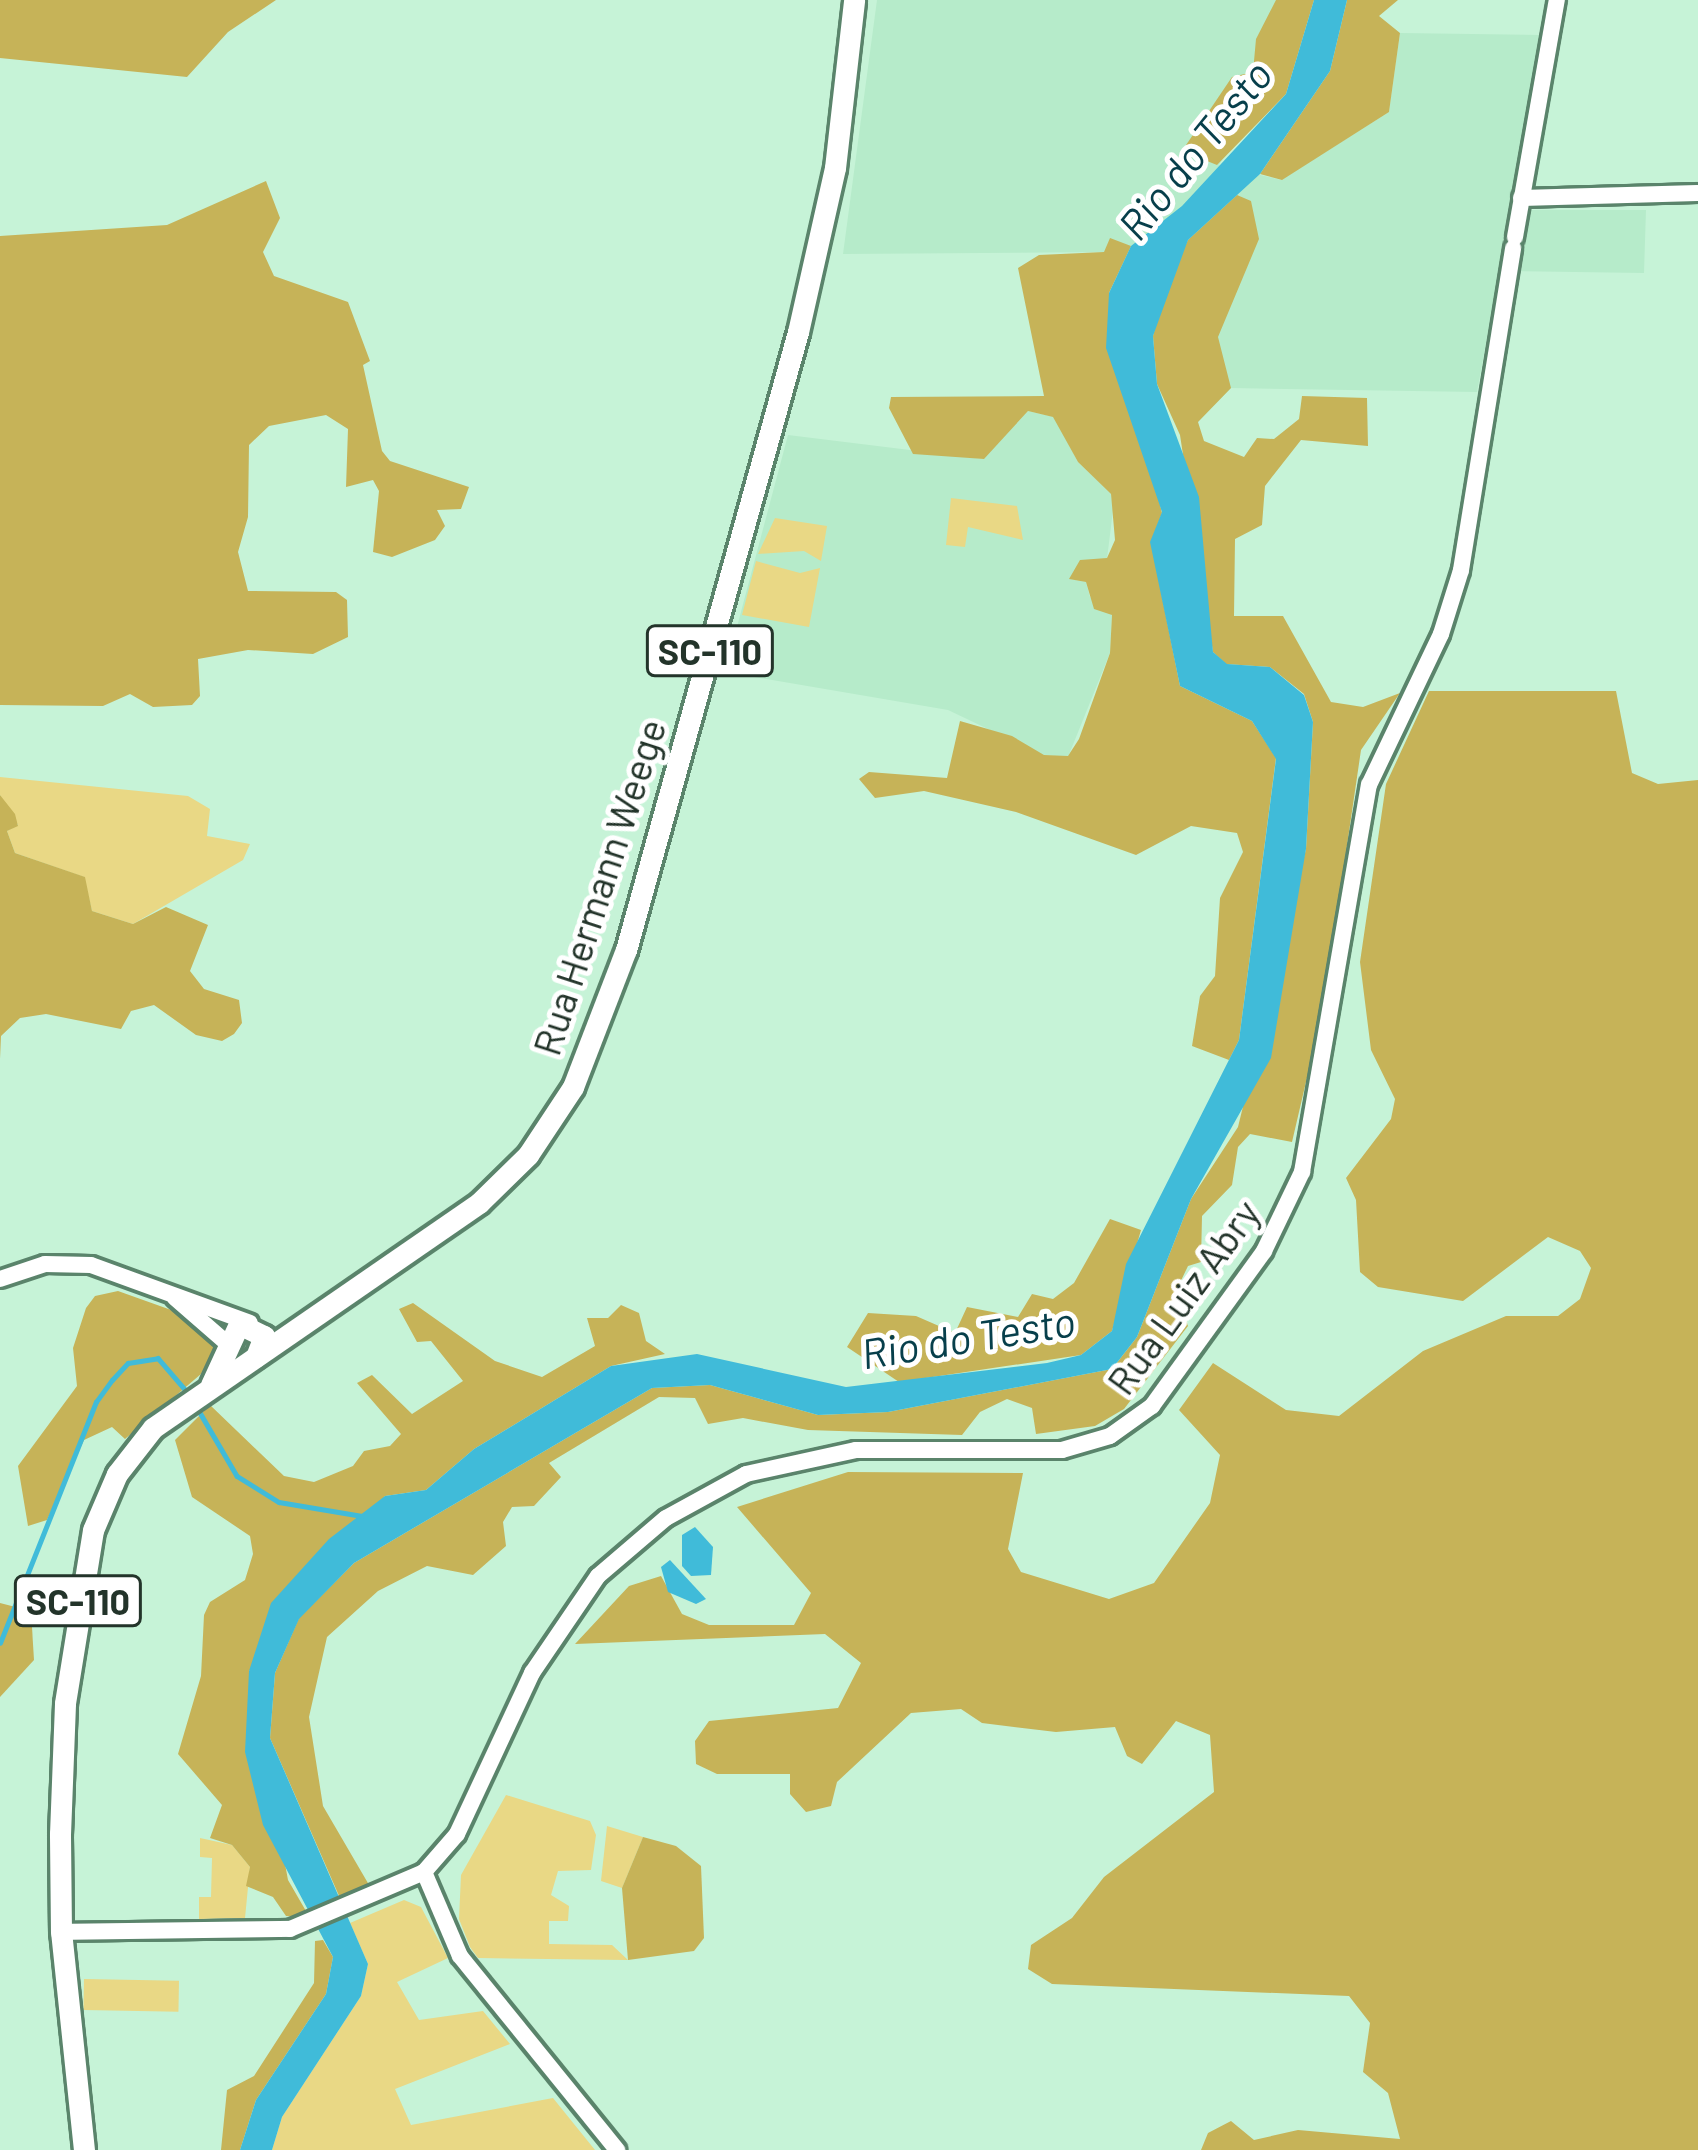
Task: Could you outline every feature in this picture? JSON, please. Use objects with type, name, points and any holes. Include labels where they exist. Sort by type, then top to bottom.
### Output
[{"type":"main road","name":"Rua Hermann Weege","points":[[199,1394],[501,1184],[554,1121],[591,1049],[638,908],[818,254],[854,0]]},
{"type":"main road","points":[[254,1324],[265,1342],[256,1357],[238,1358],[228,1344],[234,1328],[254,1324],[300,1326]]},
{"type":"main road","name":"SC-110","points":[[84,2150],[61,1933],[65,1703],[84,1566],[116,1474],[199,1394],[228,1344]]},
{"type":"street","name":"Rua Luiz Abry","points":[[424,1872],[471,1809],[553,1639],[598,1576],[643,1535],[746,1474],[818,1454],[1039,1452],[1111,1436],[1167,1388],[1251,1270],[1303,1172],[1377,758],[1431,657],[1461,570],[1557,0]]},
{"type":"street","points":[[1521,198],[1698,193]]},
{"type":"street","points":[[0,1279],[70,1262],[155,1283],[254,1324]]},
{"type":"street","points":[[155,1283],[228,1344]]},
{"type":"street","points":[[61,1933],[251,1932],[311,1924],[424,1872],[460,1956],[617,2150]]},
{"type":"shaded area","points":[[0,0],[276,0],[228,32],[187,77],[0,58]]},
{"type":"shaded area","points":[[877,0],[1314,0],[1219,165],[1281,180],[1389,112],[1400,33],[1540,35],[1509,210],[1646,210],[1644,273],[1499,271],[1477,392],[1231,388],[1198,422],[1104,252],[843,254]]},
{"type":"shaded area","points":[[1276,0],[1314,0],[1286,94],[1217,165],[1182,151],[1232,77],[1253,72],[1256,39]]},
{"type":"shaded area","points":[[1347,0],[1398,0],[1379,16],[1400,33],[1389,112],[1282,180],[1260,174],[1330,71]]},
{"type":"shaded area","points":[[266,181],[280,218],[263,252],[274,276],[348,302],[370,361],[363,365],[382,451],[390,461],[469,487],[461,509],[437,510],[445,526],[435,540],[392,557],[373,552],[379,491],[373,480],[346,487],[348,429],[326,415],[269,426],[249,445],[248,517],[238,552],[248,591],[336,592],[347,600],[348,637],[313,654],[248,650],[198,659],[200,696],[192,705],[153,707],[130,694],[103,706],[0,705],[0,236],[167,225]]},
{"type":"shaded area","points":[[1237,195],[1251,201],[1259,239],[1218,337],[1231,388],[1198,422],[1204,441],[1244,457],[1257,438],[1274,439],[1299,419],[1302,396],[1367,398],[1368,446],[1301,440],[1265,486],[1262,525],[1235,539],[1234,616],[1283,616],[1331,702],[1363,707],[1400,693],[1361,750],[1323,1009],[1292,1142],[1250,1134],[1238,1147],[1232,1185],[1202,1216],[1201,1262],[1188,1266],[1176,1291],[1188,1326],[1124,1409],[1095,1426],[1036,1434],[1032,1408],[1007,1399],[980,1412],[962,1435],[808,1430],[743,1418],[708,1424],[695,1398],[659,1397],[549,1463],[561,1477],[534,1506],[512,1507],[503,1522],[506,1546],[473,1575],[427,1566],[378,1591],[327,1637],[309,1717],[323,1806],[372,1890],[343,1905],[270,1738],[275,1673],[299,1618],[354,1563],[652,1388],[710,1385],[818,1415],[888,1412],[1112,1369],[1137,1337],[1191,1199],[1238,1127],[1306,849],[1313,722],[1304,694],[1270,667],[1226,664],[1213,652],[1180,435],[1157,384],[1153,336],[1167,283],[1188,240]]},
{"type":"shaded area","points":[[1110,238],[1131,246],[1109,293],[1162,513],[1151,542],[1180,686],[1252,721],[1276,758],[1239,1040],[1229,1060],[1192,1046],[1200,996],[1215,976],[1220,898],[1243,852],[1237,833],[1191,826],[1136,855],[1016,812],[924,791],[875,798],[859,779],[869,772],[947,778],[960,721],[1012,736],[1044,755],[1068,756],[1079,739],[1110,653],[1112,615],[1094,609],[1086,582],[1069,579],[1080,560],[1107,558],[1115,540],[1111,494],[1078,462],[1053,417],[1028,411],[984,459],[913,454],[889,408],[891,397],[1044,396],[1018,268],[1039,255],[1104,252]]},
{"type":"shaded area","points":[[1028,411],[1054,417],[1078,462],[1111,494],[1113,510],[1107,559],[1070,579],[1086,582],[1090,597],[1112,615],[1110,653],[1068,757],[1043,755],[948,710],[725,672],[788,435],[983,459]]},
{"type":"shaded area","points":[[951,498],[1017,506],[1023,540],[968,527],[965,547],[946,545]]},
{"type":"shaded area","points":[[775,518],[827,526],[821,561],[804,551],[758,554]]},
{"type":"shaded area","points":[[756,561],[800,573],[820,568],[809,627],[742,615]]},
{"type":"shaded area","points":[[1429,691],[1616,691],[1632,773],[1658,784],[1698,780],[1698,2150],[1201,2150],[1208,2133],[1231,2121],[1254,2140],[1298,2130],[1400,2139],[1388,2093],[1363,2072],[1370,2023],[1349,1996],[1052,1984],[1028,1969],[1031,1945],[1072,1918],[1104,1877],[1214,1792],[1210,1735],[1176,1721],[1142,1764],[1127,1756],[1115,1727],[1056,1732],[982,1723],[961,1709],[911,1713],[837,1782],[831,1806],[806,1812],[790,1794],[790,1774],[717,1774],[696,1764],[695,1741],[709,1721],[838,1708],[861,1663],[825,1634],[575,1644],[629,1586],[661,1576],[682,1614],[709,1625],[794,1625],[811,1593],[737,1507],[848,1472],[1023,1473],[1008,1549],[1021,1572],[1109,1599],[1154,1583],[1210,1503],[1220,1455],[1179,1410],[1213,1363],[1286,1410],[1339,1416],[1423,1351],[1506,1316],[1558,1316],[1580,1299],[1591,1268],[1580,1251],[1548,1237],[1463,1301],[1378,1287],[1360,1272],[1356,1200],[1346,1178],[1391,1119],[1395,1099],[1371,1050],[1360,962],[1386,784]]},
{"type":"shaded area","points":[[0,777],[188,796],[210,809],[207,836],[250,844],[243,860],[133,924],[92,911],[84,877],[15,853],[7,831],[18,825],[0,795]]},
{"type":"shaded area","points":[[0,795],[15,814],[18,826],[7,831],[15,853],[85,877],[92,911],[133,924],[166,907],[208,925],[190,971],[204,989],[239,1000],[242,1023],[234,1034],[222,1041],[196,1035],[154,1005],[131,1011],[121,1029],[46,1014],[20,1018],[1,1036],[0,1059]]},
{"type":"shaded area","points":[[1110,1219],[1141,1230],[1112,1331],[1081,1355],[899,1382],[847,1347],[868,1313],[916,1316],[955,1333],[967,1307],[1018,1317],[1032,1294],[1053,1299],[1074,1283]]},
{"type":"shaded area","points":[[118,1291],[188,1316],[216,1350],[201,1374],[125,1439],[112,1427],[84,1440],[47,1520],[28,1526],[18,1466],[77,1386],[73,1348],[86,1308],[95,1296]]},
{"type":"shaded area","points":[[413,1303],[495,1361],[542,1377],[595,1346],[587,1318],[608,1318],[621,1305],[639,1313],[646,1341],[665,1354],[611,1366],[474,1449],[426,1490],[385,1496],[249,1671],[288,1880],[310,1918],[286,1916],[273,1897],[246,1886],[250,1867],[232,1845],[210,1838],[222,1805],[178,1754],[201,1676],[204,1615],[210,1602],[245,1580],[253,1554],[250,1536],[192,1497],[175,1440],[210,1405],[284,1476],[314,1482],[353,1466],[364,1451],[390,1446],[401,1434],[357,1383],[372,1375],[412,1414],[463,1381],[431,1341],[417,1342],[399,1309]]},
{"type":"shaded area","points":[[0,1603],[31,1611],[34,1660],[0,1697]]},
{"type":"shaded area","points":[[506,1795],[590,1821],[596,1835],[591,1870],[558,1871],[551,1895],[569,1906],[568,1921],[549,1921],[549,1944],[612,1945],[628,1960],[478,1958],[459,1919],[461,1875]]},
{"type":"shaded area","points":[[607,1826],[643,1837],[622,1888],[601,1881]]},
{"type":"shaded area","points":[[643,1837],[676,1846],[701,1866],[704,1938],[694,1951],[628,1960],[622,1888]]},
{"type":"shaded area","points":[[200,1838],[232,1845],[250,1867],[245,1918],[199,1919],[199,1897],[211,1897],[212,1858],[200,1857]]},
{"type":"shaded area","points":[[404,1900],[421,1907],[448,1958],[397,1982],[419,2020],[483,2011],[510,2044],[395,2089],[411,2125],[553,2098],[595,2150],[272,2150],[282,2117],[361,1996],[368,1964],[350,1923]]},
{"type":"shaded area","points":[[323,1940],[333,1957],[326,1994],[256,2100],[240,2150],[221,2150],[227,2090],[254,2076],[314,1983],[315,1941]]},
{"type":"shaded area","points":[[84,1979],[179,1981],[178,2012],[83,2010]]},
{"type":"water","points":[[1314,0],[1347,0],[1330,71],[1260,174],[1188,240],[1153,336],[1157,384],[1199,497],[1213,652],[1227,664],[1270,667],[1304,695],[1313,722],[1306,849],[1271,1058],[1191,1199],[1137,1337],[1112,1369],[888,1412],[818,1415],[710,1385],[652,1388],[354,1563],[299,1619],[275,1673],[270,1738],[368,1964],[361,1996],[282,2117],[272,2150],[240,2150],[256,2100],[326,1994],[333,1957],[263,1825],[245,1752],[249,1671],[271,1603],[329,1539],[385,1496],[426,1490],[474,1449],[611,1366],[697,1354],[846,1387],[1047,1363],[1081,1355],[1112,1331],[1126,1264],[1239,1040],[1276,759],[1252,721],[1180,686],[1150,542],[1162,512],[1106,348],[1109,293],[1131,246],[1182,206],[1286,94]]},
{"type":"water","points":[[695,1527],[713,1547],[711,1575],[691,1576],[682,1566],[682,1535]]},
{"type":"water","points":[[670,1560],[706,1599],[696,1604],[668,1592],[661,1567]]},
{"type":"waterway","points":[[0,1643],[96,1402],[112,1380],[128,1363],[158,1358],[189,1394]]},
{"type":"waterway","points":[[195,1404],[237,1476],[279,1502],[362,1516]]},
{"type":"water label","name":"Rio do Testo","points":[[1194,149]]},
{"type":"water label","name":"Rio do Testo","points":[[968,1336]]}]
